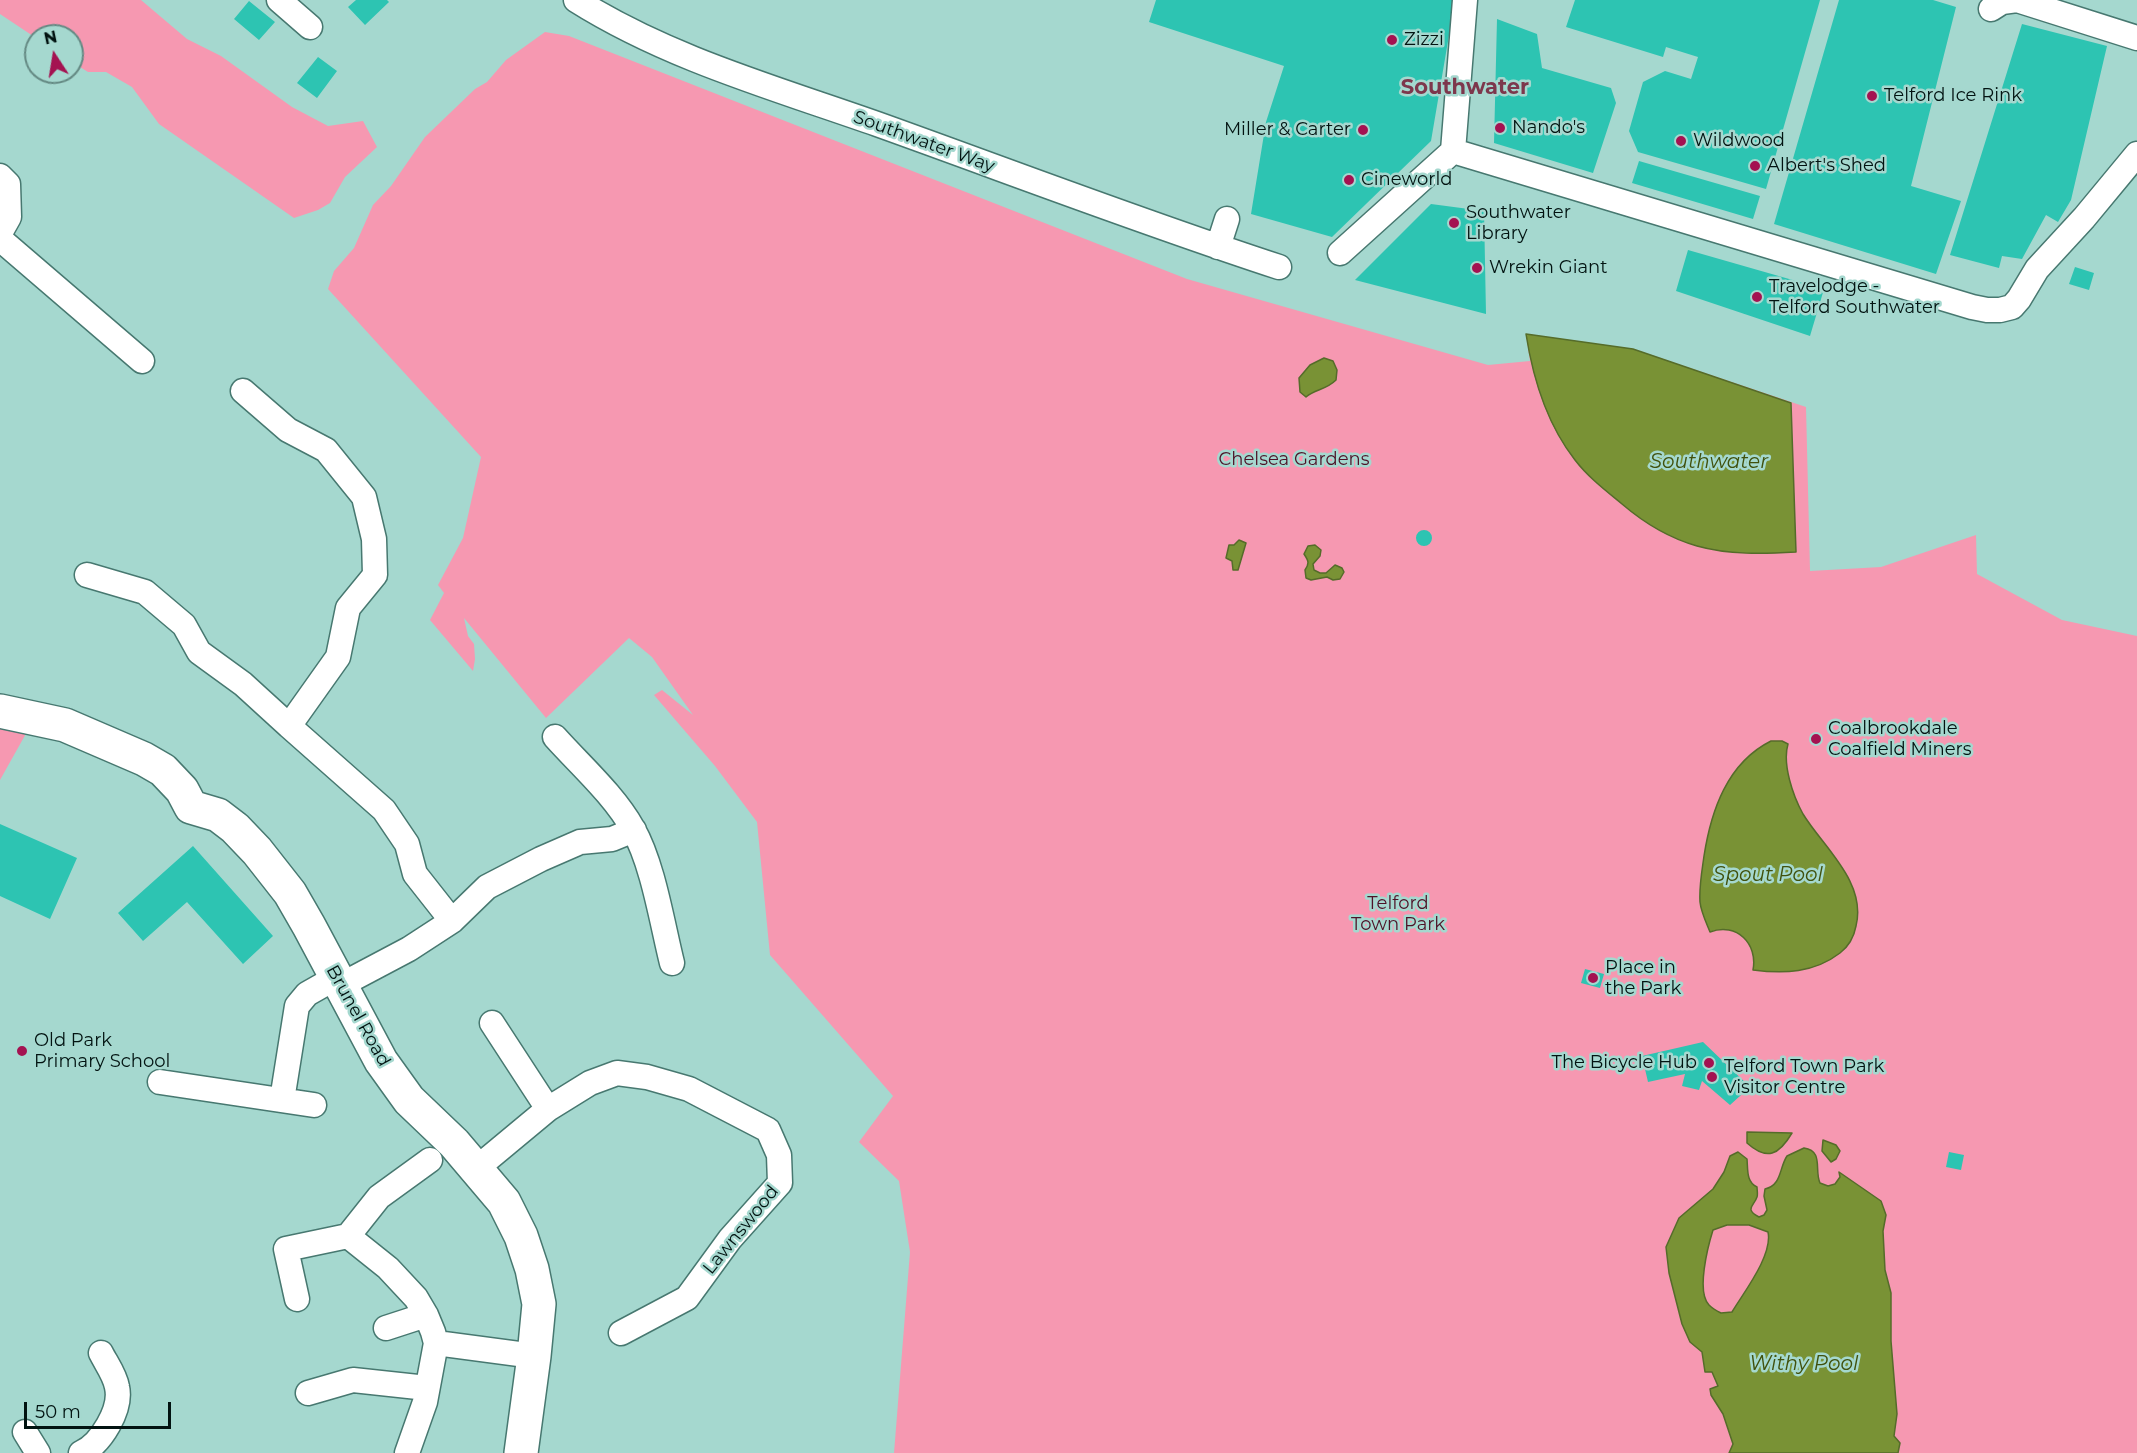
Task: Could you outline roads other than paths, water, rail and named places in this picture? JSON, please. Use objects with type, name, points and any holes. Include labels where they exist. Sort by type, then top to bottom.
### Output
[{"type":"street","points":[[279,0],[310,27]]},
{"type":"street","name":"Southwater Way","points":[[576,0],[643,36],[709,65],[1279,267]]},
{"type":"street","points":[[1340,253],[1452,151],[1465,0]]},
{"type":"street","points":[[1991,9],[2002,2],[2017,0],[2137,38]]},
{"type":"street","points":[[1452,151],[1987,310],[2012,307],[2037,269],[2084,218],[2137,154]]},
{"type":"street","points":[[0,176],[8,184],[9,217],[0,233]]},
{"type":"street","points":[[1218,247],[1227,219]]},
{"type":"street","points":[[0,239],[142,362]]},
{"type":"street","points":[[243,392],[288,430],[326,450],[364,497],[374,539],[375,576],[348,608],[338,657],[289,726]]},
{"type":"street","points":[[87,575],[145,592],[184,625],[199,652],[243,684],[384,810],[407,844],[415,874],[452,921]]},
{"type":"street","name":"Brunel Road","points":[[0,711],[64,724],[144,759],[163,770],[182,790],[191,807],[218,815],[235,828],[290,892],[381,1062],[409,1100],[477,1168],[504,1202],[521,1236],[532,1269],[539,1304],[521,1453]]},
{"type":"street","points":[[555,737],[620,809],[634,830],[645,855],[672,963]]},
{"type":"street","points":[[282,1100],[297,1006],[307,994],[409,949],[452,921],[487,887],[541,858],[580,842],[612,839],[634,830]]},
{"type":"street","points":[[492,1023],[548,1109]]},
{"type":"street","name":"Lawnswood","points":[[477,1168],[548,1109],[590,1083],[617,1073],[647,1077],[689,1089],[768,1130],[779,1155],[780,1183],[730,1239],[687,1298],[621,1333]]},
{"type":"street","points":[[160,1082],[314,1105]]},
{"type":"street","points":[[297,1299],[286,1249],[348,1236],[379,1197],[430,1160]]},
{"type":"street","points":[[348,1236],[388,1268],[416,1298],[426,1315],[436,1343],[425,1402],[407,1453]]},
{"type":"street","points":[[386,1328],[426,1315]]},
{"type":"street","points":[[436,1343],[534,1356]]},
{"type":"street","points":[[81,1453],[90,1449],[109,1425],[114,1413],[118,1387],[101,1353]]},
{"type":"street","points":[[309,1393],[353,1380],[428,1388]]},
{"type":"street","points":[[25,1432],[38,1453]]},
{"type":"water","name":"Southwater","points":[[1526,334],[1633,349],[1791,403],[1796,552],[1759,553],[1709,549],[1667,534],[1630,511],[1585,472],[1556,431],[1537,384]]},
{"type":"water","points":[[1324,358],[1333,361],[1337,370],[1336,380],[1306,397],[1300,392],[1299,378],[1310,365]]},
{"type":"water","points":[[1239,540],[1246,543],[1238,570],[1233,570],[1232,561],[1226,558],[1229,545],[1234,545]]},
{"type":"water","points":[[1315,545],[1321,550],[1320,556],[1313,564],[1314,570],[1326,573],[1335,565],[1342,568],[1344,572],[1340,579],[1333,580],[1327,577],[1311,580],[1306,578],[1305,570],[1308,562],[1304,554],[1308,546]]},
{"type":"water","name":"Spout Pool","points":[[1771,741],[1782,741],[1788,744],[1787,770],[1796,798],[1803,814],[1849,880],[1858,910],[1854,934],[1843,950],[1820,965],[1798,971],[1753,970],[1752,952],[1744,937],[1729,930],[1710,932],[1700,902],[1707,839],[1724,790],[1732,775],[1743,762],[1756,750]]},
{"type":"water","points":[[1747,1132],[1792,1133],[1777,1151],[1767,1154],[1754,1149],[1747,1143]]},
{"type":"water","points":[[1823,1140],[1836,1145],[1840,1151],[1836,1159],[1831,1162],[1822,1151]]},
{"type":"water","name":"Withy Pool","points":[[1804,1148],[1810,1150],[1816,1157],[1820,1183],[1828,1186],[1835,1184],[1840,1177],[1839,1172],[1881,1201],[1886,1215],[1883,1231],[1885,1270],[1891,1293],[1891,1341],[1897,1414],[1894,1436],[1900,1443],[1898,1453],[1729,1453],[1733,1444],[1723,1414],[1711,1395],[1710,1389],[1718,1386],[1712,1372],[1705,1372],[1702,1352],[1690,1342],[1682,1324],[1669,1273],[1666,1247],[1679,1218],[1713,1189],[1724,1172],[1730,1156],[1738,1152],[1747,1159],[1749,1179],[1757,1187],[1757,1196],[1751,1210],[1759,1217],[1767,1210],[1765,1189],[1777,1180],[1787,1156]],"holes":[[[1727,1225],[1749,1225],[1768,1232],[1766,1251],[1756,1273],[1732,1312],[1721,1313],[1709,1305],[1703,1290],[1704,1269],[1713,1230]]]},
{"type":"place","name":"Zizzi","points":[[1392,40]]},
{"type":"place","name":"Telford Ice Rink","points":[[1872,96]]},
{"type":"place","name":"Nando's","points":[[1500,128]]},
{"type":"place","name":"Miller & Carter","points":[[1363,130]]},
{"type":"place","name":"Wildwood","points":[[1681,141]]},
{"type":"place","name":"Albert's Shed","points":[[1755,166]]},
{"type":"place","name":"Cineworld","points":[[1349,180]]},
{"type":"place","name":"Southwater Library","points":[[1454,223]]},
{"type":"place","name":"Wrekin Giant","points":[[1477,268]]},
{"type":"place","name":"Travelodge - Telford Southwater","points":[[1757,297]]},
{"type":"place","name":"Coalbrookdale Coalfield Miners","points":[[1816,739]]},
{"type":"place","name":"Place in the Park","points":[[1593,978]]},
{"type":"place","name":"Old Park Primary School","points":[[22,1051]]},
{"type":"place","name":"The Bicycle Hub","points":[[1709,1063]]},
{"type":"place","name":"Telford Town Park Visitor Centre","points":[[1712,1077]]},
{"type":"district","name":"Southwater","points":[[1465,88]]},
{"type":"park label","name":"Chelsea Gardens","points":[[1294,460]]},
{"type":"park label","name":"Telford Town Park","points":[[1398,914]]}]
